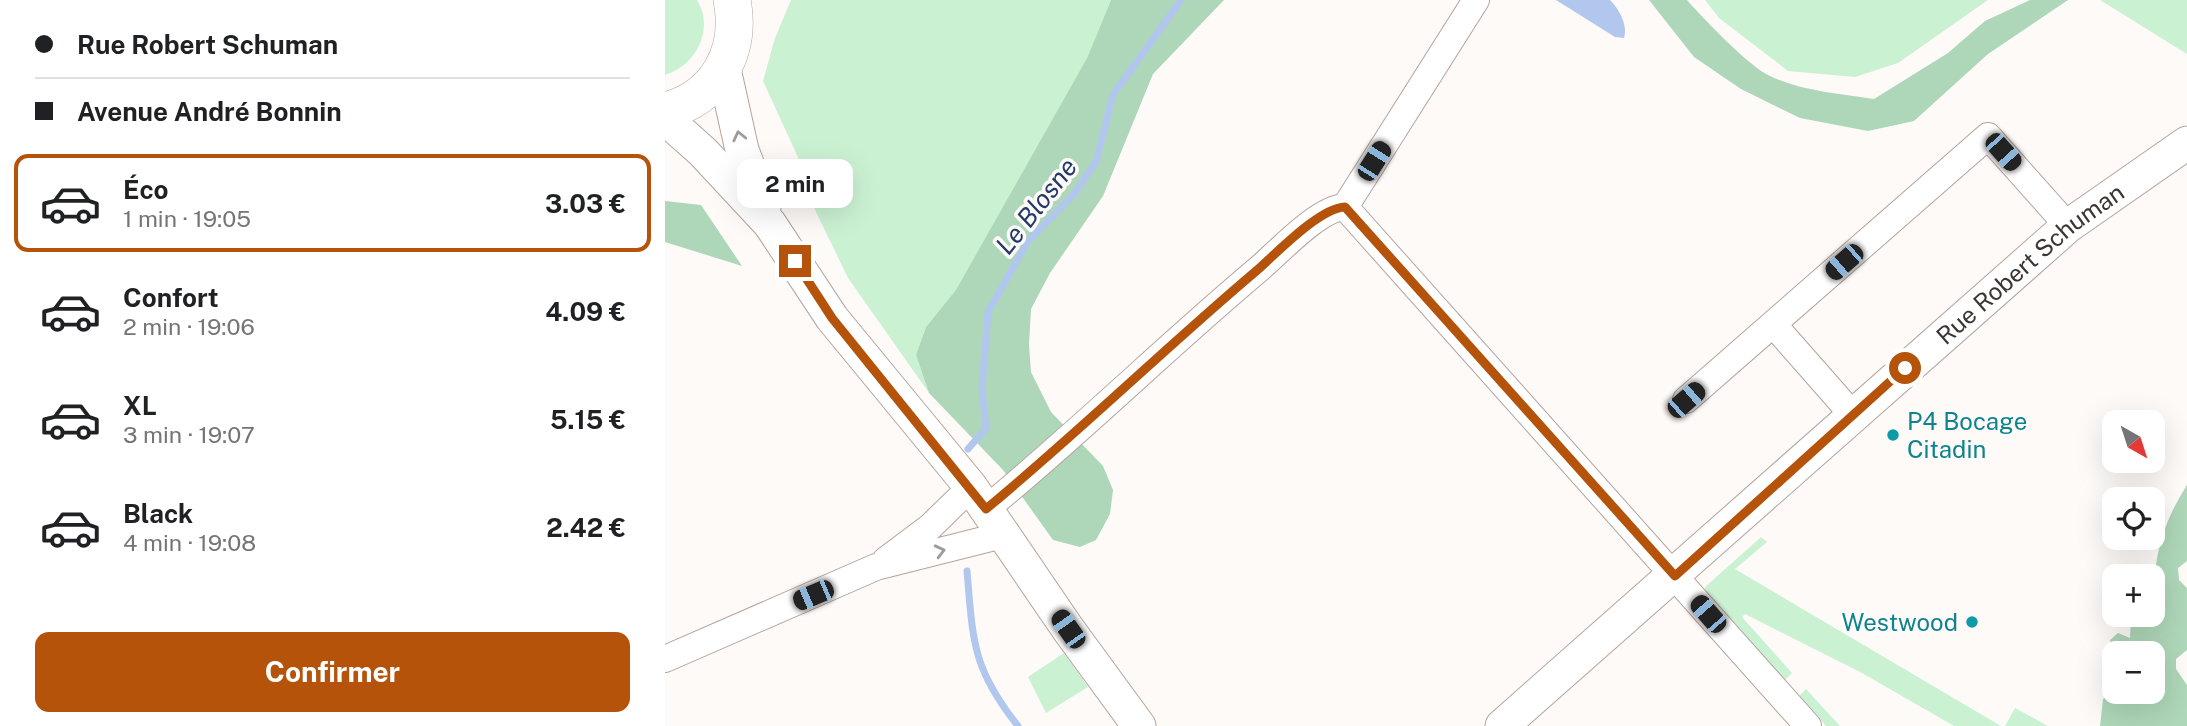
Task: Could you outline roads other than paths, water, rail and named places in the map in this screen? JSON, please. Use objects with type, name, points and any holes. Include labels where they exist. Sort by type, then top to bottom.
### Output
[{"type":"main road","points":[[665,111],[697,98],[712,86],[724,69],[734,44],[740,6]]},
{"type":"street","points":[[665,659],[876,567],[987,510],[1186,331],[1300,234],[1329,211],[1345,207],[1476,0]]},
{"type":"street","points":[[724,69],[742,150],[770,224]]},
{"type":"street","points":[[665,118],[703,152],[770,224],[832,318],[987,510],[1139,726]]},
{"type":"street","points":[[1686,400],[1988,135],[2068,226]]},
{"type":"street","name":"Rue Robert Schuman","points":[[1502,726],[1675,576],[1852,414],[2068,226],[2187,142]]},
{"type":"street","points":[[1345,207],[1808,726]]},
{"type":"street","points":[[1773,324],[1852,414]]},
{"type":"street","points":[[876,567],[930,527],[987,510]]},
{"type":"water","points":[[1556,0],[1610,0],[1622,18],[1624,38],[1615,37]]},
{"type":"waterway","name":"Le Blosne","points":[[968,449],[986,428],[982,389],[988,312],[1028,241],[1074,194],[1096,162],[1113,95],[1181,0]]},
{"type":"waterway","name":"Le Blosne","points":[[967,571],[977,653],[991,687],[1018,726]]},
{"type":"place","name":"P4 Bocage Citadin","points":[[1893,435]]},
{"type":"place","name":"Westwood","points":[[1972,622]]}]
